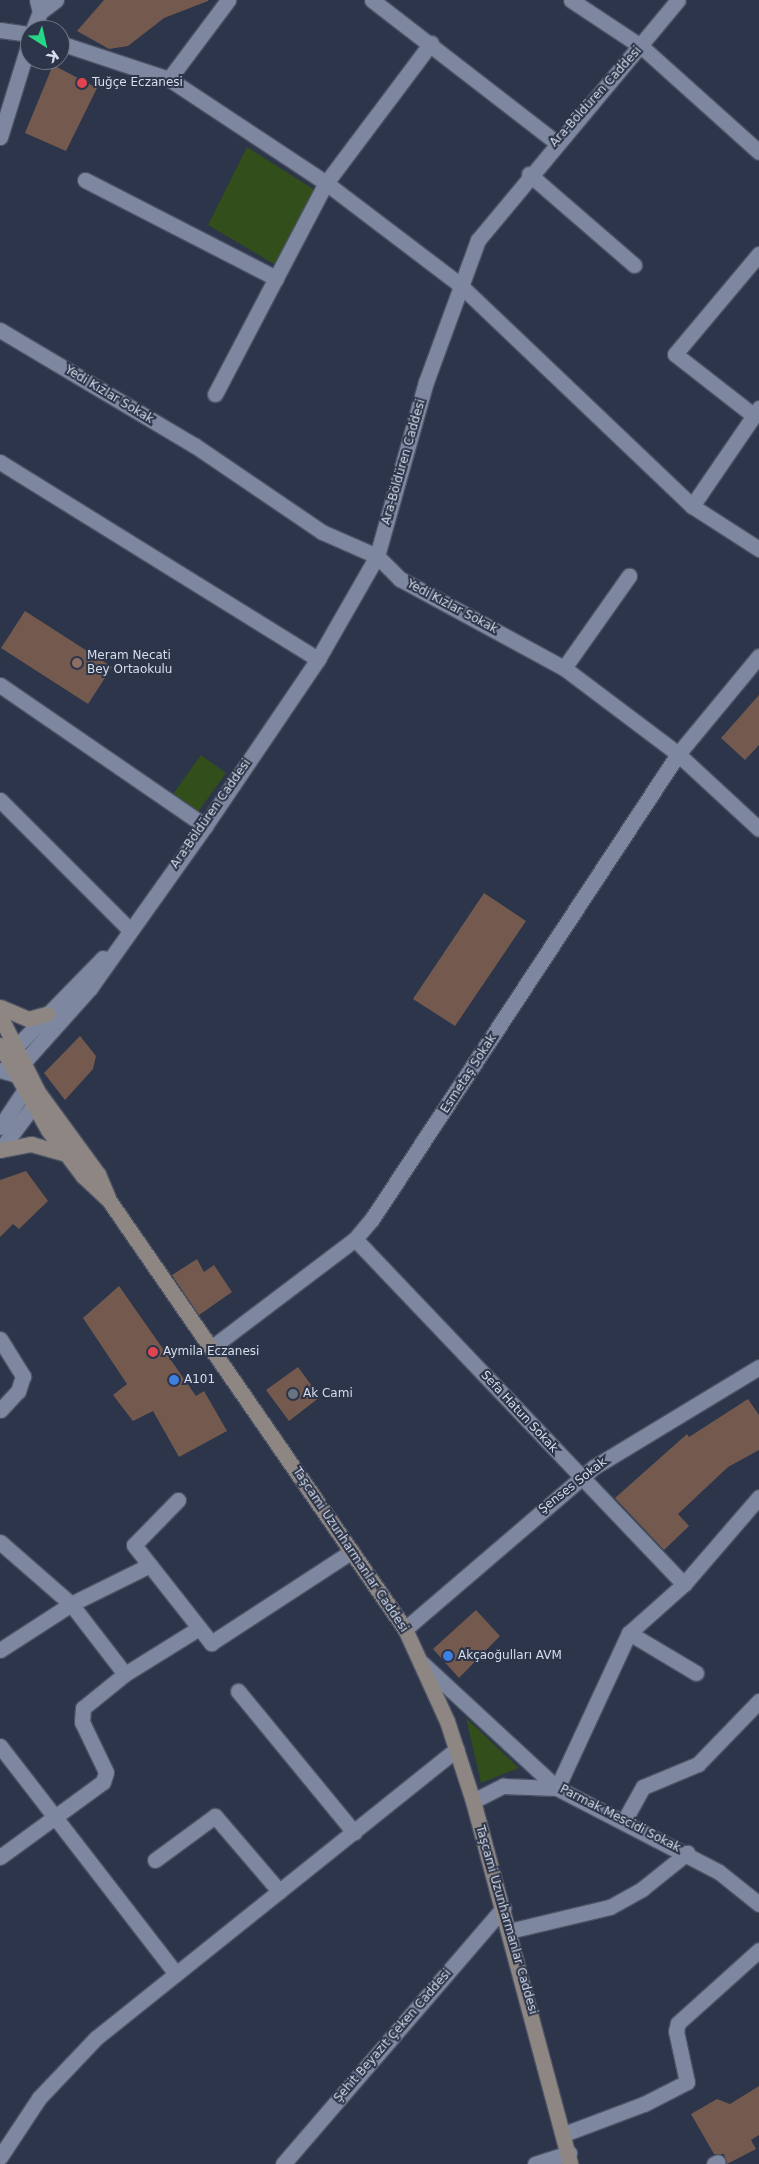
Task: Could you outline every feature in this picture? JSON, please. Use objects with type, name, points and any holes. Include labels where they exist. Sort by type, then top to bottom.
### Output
[{"type":"main road","points":[[0,1007],[28,1019],[47,1014]]},
{"type":"main road","points":[[0,1016],[10,1059],[28,1085],[98,1174],[108,1199]]},
{"type":"main road","name":"Taşcami Uzunharmanlar Caddesi","points":[[28,1085],[33,1106],[66,1155],[108,1199],[405,1629],[422,1663],[457,1749],[572,2160]]},
{"type":"main road","points":[[0,1150],[31,1144],[66,1155]]},
{"type":"street","points":[[35,20],[38,6],[56,0]]},
{"type":"street","points":[[169,79],[228,0]]},
{"type":"street","points":[[372,0],[556,142]]},
{"type":"street","points":[[571,0],[642,47],[759,152]]},
{"type":"street","name":"Ara-Böldüren Caddesi","points":[[10,1059],[90,988],[318,659],[377,556],[426,382],[459,284],[478,240],[529,174],[642,47],[678,0]]},
{"type":"street","points":[[0,30],[20,33]]},
{"type":"street","points":[[215,394],[326,182],[430,43]]},
{"type":"street","points":[[70,46],[169,79],[326,182],[459,284],[692,506],[759,548]]},
{"type":"street","points":[[0,138],[21,70]]},
{"type":"street","points":[[529,174],[634,265]]},
{"type":"street","points":[[85,180],[276,278]]},
{"type":"street","points":[[692,506],[756,411],[675,354],[759,254]]},
{"type":"street","name":"Yedi Kızlar Sokak","points":[[0,330],[194,445],[322,532],[377,556],[400,579],[564,668],[678,754],[759,829]]},
{"type":"street","points":[[0,462],[318,659]]},
{"type":"street","points":[[564,668],[629,576]]},
{"type":"street","name":"Esmetaş Sokak","points":[[211,1348],[355,1239],[404,1172],[678,754],[759,656]]},
{"type":"street","points":[[0,685],[204,826]]},
{"type":"street","points":[[0,800],[130,930]]},
{"type":"street","name":"Ara-Böldüren Caddesi","points":[[10,1059],[47,1014],[130,930]]},
{"type":"street","points":[[0,1127],[28,1085]]},
{"type":"street","points":[[0,1150],[33,1106]]},
{"type":"street","name":"Sefa Hatun Sokak","points":[[355,1239],[580,1478],[684,1584]]},
{"type":"street","points":[[0,1339],[23,1376],[18,1392],[0,1410]]},
{"type":"street","name":"Şenses Sokak","points":[[405,1629],[580,1478],[759,1367]]},
{"type":"street","points":[[473,1801],[503,1786],[557,1788],[629,1632],[684,1584],[759,1497]]},
{"type":"street","points":[[178,1500],[137,1538],[134,1545],[211,1643],[352,1551]]},
{"type":"street","points":[[0,1542],[71,1604],[125,1674]]},
{"type":"street","points":[[0,1650],[71,1604],[150,1565]]},
{"type":"street","points":[[0,1857],[103,1782],[106,1772],[82,1722],[83,1708],[125,1674],[199,1628]]},
{"type":"street","points":[[629,1632],[696,1673]]},
{"type":"street","name":"Parmak Mescidi Sokak","points":[[422,1663],[557,1788],[687,1853],[719,1872],[759,1904]]},
{"type":"street","points":[[238,1691],[354,1832]]},
{"type":"street","points":[[624,1821],[643,1786],[698,1764],[759,1701]]},
{"type":"street","points":[[0,1746],[176,1974]]},
{"type":"street","points":[[0,2157],[39,2098],[96,2038],[457,1749]]},
{"type":"street","points":[[155,1860],[214,1816],[279,1891]]},
{"type":"street","points":[[509,1931],[610,1907],[642,1889],[687,1853]]},
{"type":"street","name":"Şehit Beyazıt Çeken Caddesi","points":[[283,2164],[503,1908]]},
{"type":"street","points":[[564,2134],[688,2082],[676,2032],[678,2023],[759,1950]]},
{"type":"street","points":[[535,2164],[572,2160]]},
{"type":"green space","points":[[247,147],[318,192],[274,264],[208,225]]},
{"type":"green space","points":[[201,755],[226,773],[198,812],[173,794]]},
{"type":"green space","points":[[466,1718],[519,1768],[481,1783]]},
{"type":"building","points":[[104,0],[208,1],[164,18],[128,46],[109,49],[77,31]]},
{"type":"building","points":[[51,70],[63,70],[97,88],[66,151],[25,133]]},
{"type":"building","points":[[25,611],[112,667],[88,704],[1,648]]},
{"type":"building","points":[[759,695],[759,745],[745,760],[721,738]]},
{"type":"building","points":[[484,893],[526,921],[455,1026],[413,999]]},
{"type":"building","points":[[80,1036],[96,1056],[93,1069],[65,1100],[44,1073]]},
{"type":"building","points":[[26,1171],[48,1201],[19,1229],[13,1224],[0,1237],[0,1180]]},
{"type":"building","points":[[197,1259],[204,1272],[214,1265],[232,1292],[199,1315],[172,1275]]},
{"type":"building","points":[[119,1286],[196,1396],[204,1391],[227,1431],[179,1457],[153,1411],[133,1421],[113,1395],[127,1384],[83,1318]]},
{"type":"building","name":"Ak Cami","points":[[298,1367],[320,1397],[289,1421],[266,1390]]},
{"type":"building","points":[[748,1399],[759,1415],[759,1450],[728,1467],[678,1514],[689,1526],[664,1550],[615,1498],[687,1434],[689,1437]]},
{"type":"building","points":[[476,1610],[500,1636],[459,1678],[433,1649]]},
{"type":"building","points":[[759,2086],[759,2135],[751,2140],[756,2149],[727,2164],[724,2154],[714,2154],[691,2114],[717,2099],[730,2104]]},
{"type":"place","name":"Tuğçe Eczanesi","points":[[82,83]]},
{"type":"place","name":"Meram Necati Bey Ortaokulu","points":[[77,663]]},
{"type":"place","name":"Aymila Eczanesi","points":[[153,1352]]},
{"type":"place","name":"A101","points":[[174,1380]]},
{"type":"place","name":"Ak Cami","points":[[293,1394]]},
{"type":"place","name":"Akçaoğulları AVM","points":[[448,1656]]}]
